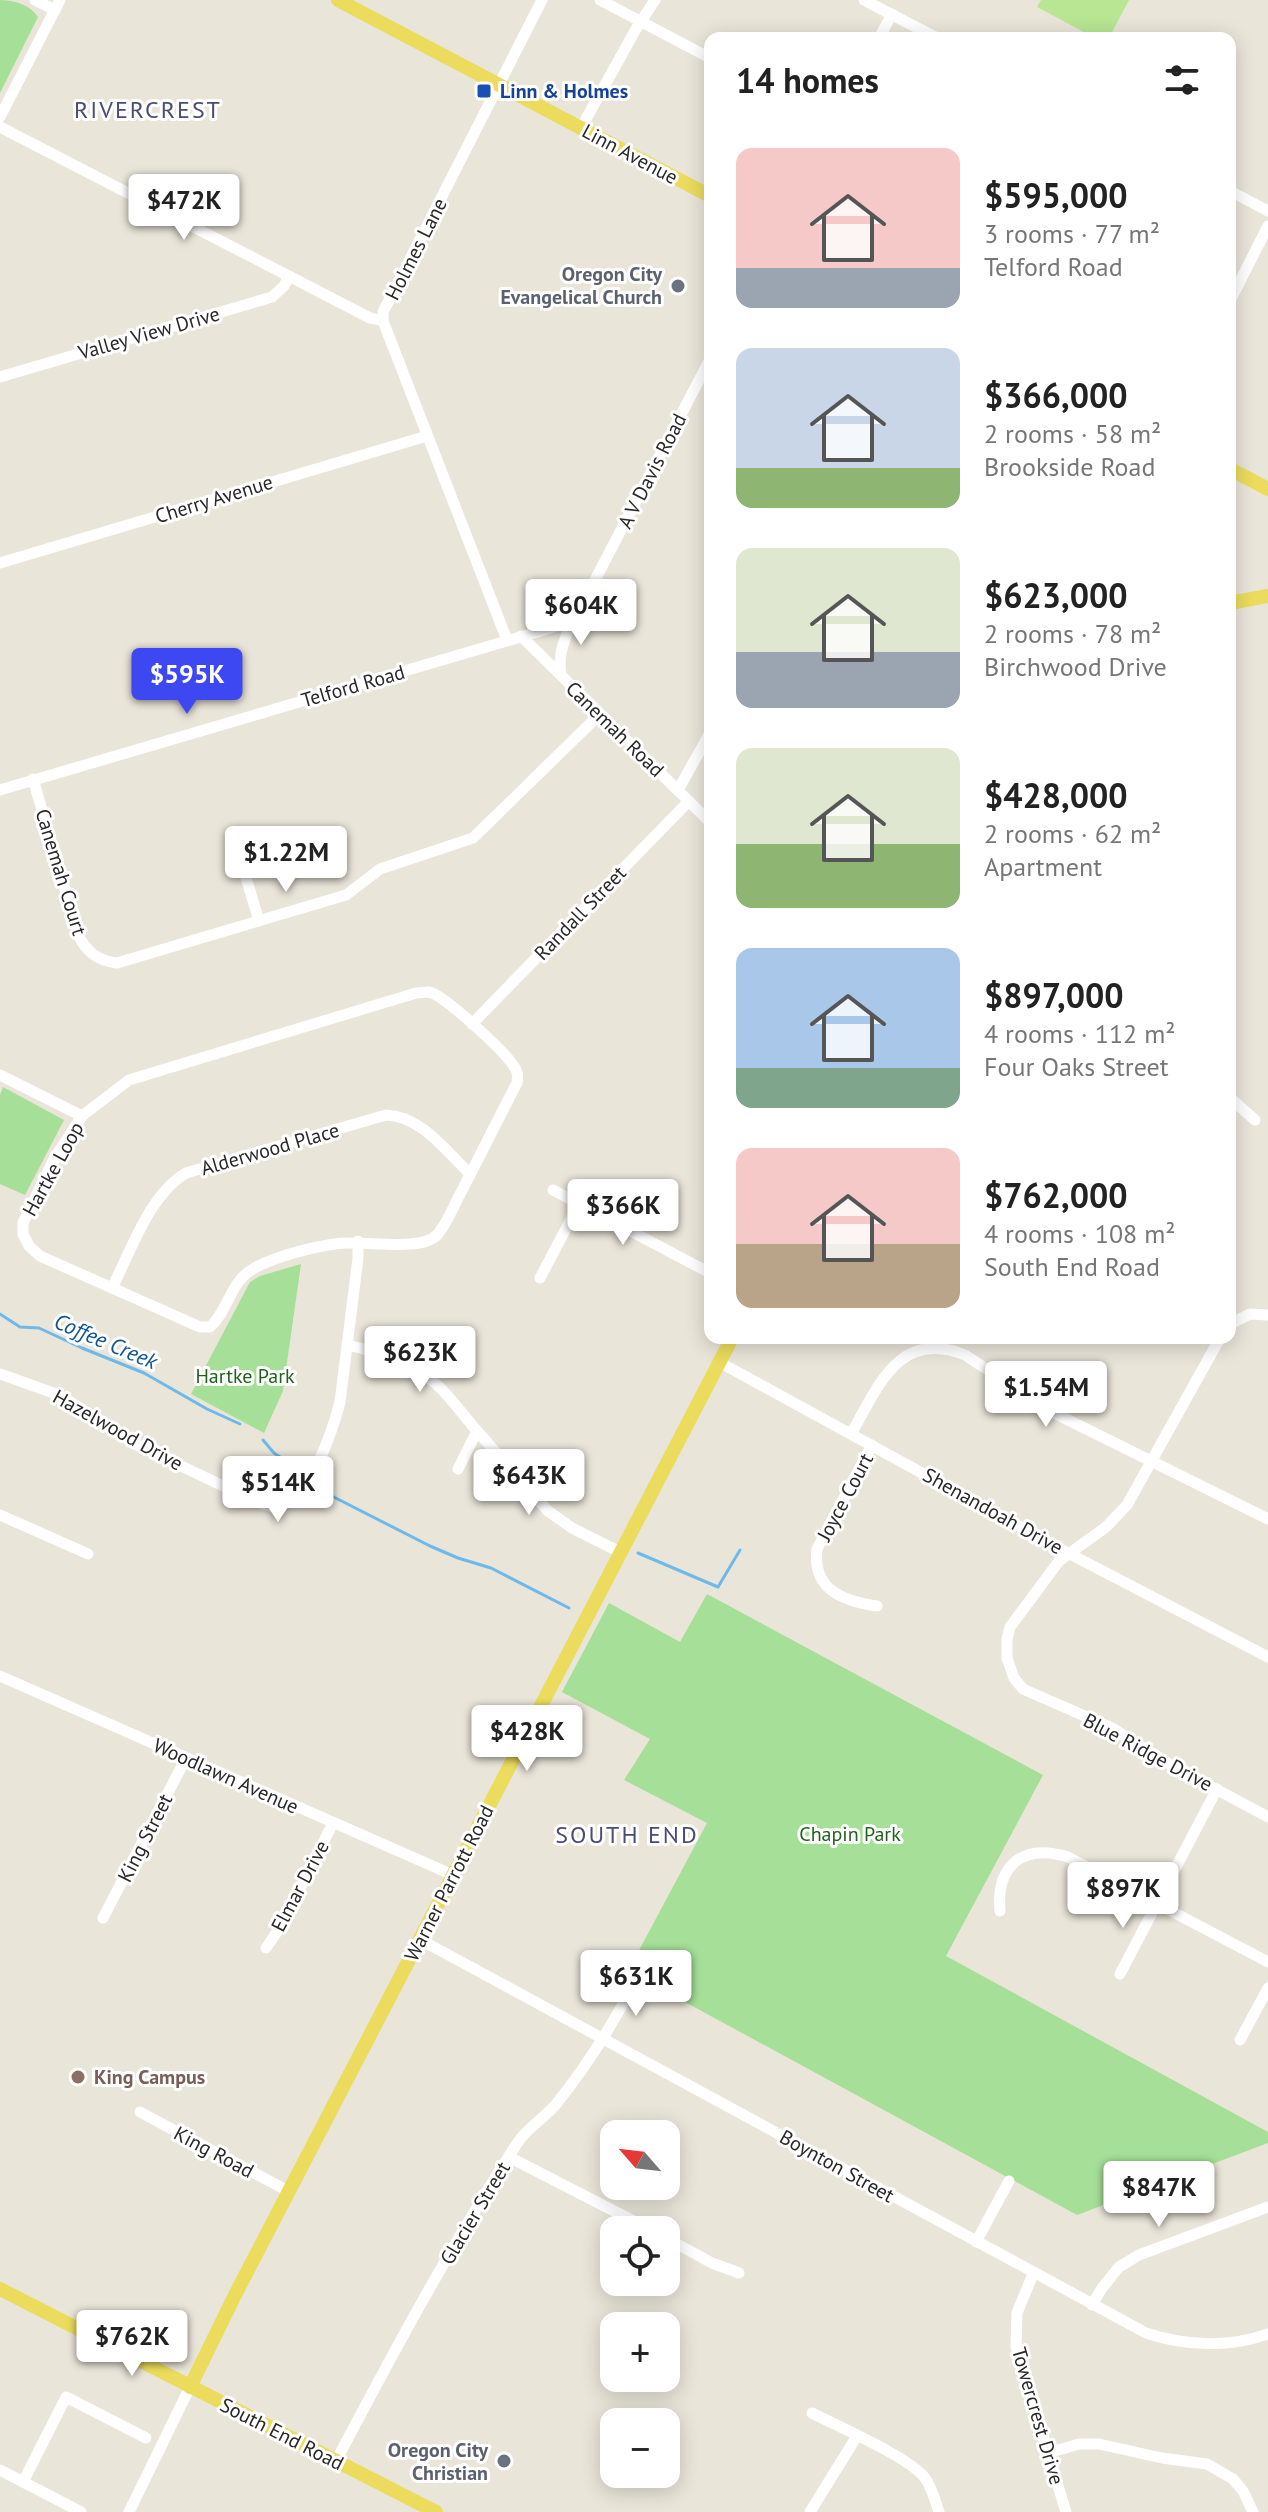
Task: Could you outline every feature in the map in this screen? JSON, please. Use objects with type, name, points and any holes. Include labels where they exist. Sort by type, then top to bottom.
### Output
[{"type":"main road","name":"Linn Avenue","points":[[347,2],[704,193]]},
{"type":"main road","points":[[1236,472],[1268,489]]},
{"type":"main road","points":[[1236,602],[1268,596]]},
{"type":"main road","name":"Warner Parrott Road","points":[[190,2387],[288,2191],[729,1344]]},
{"type":"main road","name":"South End Road","points":[[0,2289],[436,2512]]},
{"type":"street","points":[[0,117],[57,5],[35,0]]},
{"type":"street","name":"Holmes Lane","points":[[507,640],[383,321],[383,312],[542,0]]},
{"type":"street","points":[[600,0],[704,55]]},
{"type":"street","points":[[581,128],[655,0]]},
{"type":"street","points":[[864,0],[926,32]]},
{"type":"street","points":[[882,32],[892,14]]},
{"type":"street","points":[[0,127],[370,318],[383,321]]},
{"type":"street","points":[[1236,194],[1268,211]]},
{"type":"street","points":[[1236,289],[1268,226]]},
{"type":"street","name":"Valley View Drive","points":[[0,377],[272,297],[284,286],[289,276]]},
{"type":"street","name":"A V Davis Road","points":[[561,676],[559,655],[573,617],[704,371]]},
{"type":"street","name":"Cherry Avenue","points":[[0,563],[427,436]]},
{"type":"street","points":[[521,636],[559,625],[573,617]]},
{"type":"street","name":"Telford Road","points":[[0,790],[521,636]]},
{"type":"street","name":"Canemah Road","points":[[521,636],[704,816]]},
{"type":"street","name":"Canemah Court","points":[[33,779],[79,937],[95,957],[117,963],[346,895],[380,869],[473,838],[600,714]]},
{"type":"street","points":[[678,790],[704,744]]},
{"type":"street","name":"Randall Street","points":[[472,1024],[689,801]]},
{"type":"street","points":[[241,861],[259,921]]},
{"type":"street","name":"Hartke Loop","points":[[416,993],[436,993],[514,1065],[518,1075],[517,1083],[442,1228],[431,1239],[414,1244],[358,1241],[317,1247],[256,1267],[238,1282],[217,1321],[210,1327],[200,1327],[40,1256],[29,1246],[23,1234],[25,1217],[54,1159],[82,1116],[114,1090],[146,1073],[416,993]]},
{"type":"street","points":[[0,1075],[82,1116]]},
{"type":"street","points":[[1236,1103],[1255,1120]]},
{"type":"street","name":"Alderwood Place","points":[[112,1288],[154,1204],[164,1189],[186,1173],[386,1115],[397,1115],[416,1123],[470,1174]]},
{"type":"street","points":[[553,1190],[704,1270]]},
{"type":"street","points":[[540,1278],[579,1204]]},
{"type":"street","name":"Hazelwood Drive","points":[[0,1374],[59,1395],[139,1446],[257,1502],[274,1507],[284,1505],[300,1494],[324,1447],[340,1402],[358,1241]]},
{"type":"street","points":[[1236,1321],[1250,1314],[1268,1315]]},
{"type":"street","name":"Blue Ridge Drive","points":[[1217,1344],[1135,1493],[1117,1517],[1094,1537],[1068,1553],[1010,1627],[1007,1658],[1014,1678],[1023,1689],[1112,1728],[1268,1817]]},
{"type":"street","points":[[347,1345],[387,1356],[425,1375],[548,1511],[572,1528],[620,1552]]},
{"type":"street","points":[[851,1434],[893,1364],[916,1351],[941,1348],[965,1355],[1050,1411],[1268,1519]]},
{"type":"street","name":"Shenandoah Drive","points":[[719,1362],[1068,1553],[1268,1657]]},
{"type":"street","points":[[458,1469],[477,1431]]},
{"type":"street","name":"Joyce Court","points":[[872,1445],[817,1549],[815,1561],[817,1572],[827,1589],[856,1603],[877,1606]]},
{"type":"street","points":[[0,1515],[88,1554]]},
{"type":"street","name":"Woodlawn Avenue","points":[[0,1676],[453,1875]]},
{"type":"street","name":"King Street","points":[[103,1918],[186,1758]]},
{"type":"street","points":[[1120,1974],[1217,1789]]},
{"type":"street","name":"Elmar Drive","points":[[266,1948],[281,1926],[333,1823]]},
{"type":"street","points":[[1000,1911],[999,1895],[1005,1875],[1013,1863],[1026,1855],[1052,1852],[1157,1902],[1268,1962]]},
{"type":"street","name":"Boynton Street","points":[[419,1939],[1146,2333],[1178,2341],[1221,2343],[1268,2334]]},
{"type":"street","name":"Glacier Street","points":[[336,2461],[407,2327],[509,2157],[528,2130],[551,2110],[604,2040],[636,1980]]},
{"type":"street","points":[[1240,2040],[1268,1988]]},
{"type":"street","name":"King Road","points":[[140,2112],[288,2191]]},
{"type":"street","points":[[509,2157],[624,2216]]},
{"type":"street","points":[[976,2242],[1009,2181]]},
{"type":"street","points":[[1092,2305],[1109,2278],[1139,2255],[1268,2207]]},
{"type":"street","points":[[680,2246],[739,2273]]},
{"type":"street","name":"Towercrest Drive","points":[[1033,2274],[1017,2313],[1016,2347],[1066,2512]]},
{"type":"street","points":[[129,2512],[190,2387]]},
{"type":"street","points":[[23,2482],[66,2397],[146,2438]]},
{"type":"street","points":[[812,2413],[919,2472],[933,2492],[939,2512]]},
{"type":"street","points":[[810,2512],[857,2436]]},
{"type":"street","points":[[1048,2453],[1079,2444],[1099,2444],[1207,2464],[1233,2479],[1253,2512]]},
{"type":"street","points":[[0,2470],[81,2512]]},
{"type":"green space","points":[[0,0],[21,4],[38,17],[0,93]]},
{"type":"green space","points":[[1041,0],[1129,0],[1112,32],[1084,32],[1037,7]]},
{"type":"green space","points":[[3,1087],[64,1120],[25,1195],[0,1184],[0,1095]]},
{"type":"green space","name":"Hartke Park","points":[[301,1264],[283,1391],[264,1433],[191,1394],[250,1282]]},
{"type":"green space","name":"Chapin Park","points":[[707,1594],[1043,1775],[946,1956],[1268,2132],[1268,2143],[1077,2215],[628,1971],[707,1823],[624,1780],[650,1739],[562,1692],[609,1603],[680,1642]]},
{"type":"waterway","name":"Coffee Creek","points":[[0,1314],[20,1327],[39,1328],[144,1373],[240,1424]]},
{"type":"waterway","name":"Coffee Creek","points":[[263,1440],[274,1453],[298,1469]]},
{"type":"waterway","name":"Coffee Creek","points":[[316,1488],[430,1546],[491,1568],[569,1608]]},
{"type":"waterway","name":"Coffee Creek","points":[[638,1553],[718,1587],[740,1550]]},
{"type":"place","name":"Linn & Holmes","points":[[484,91]]},
{"type":"place","name":"Oregon City Evangelical Church","points":[[678,286]]},
{"type":"place","name":"King Campus","points":[[78,2077]]},
{"type":"place","name":"Oregon City Christian","points":[[504,2461]]},
{"type":"district","name":"RIVERCREST","points":[[148,109]]},
{"type":"district","name":"SOUTH END","points":[[627,1834]]}]
